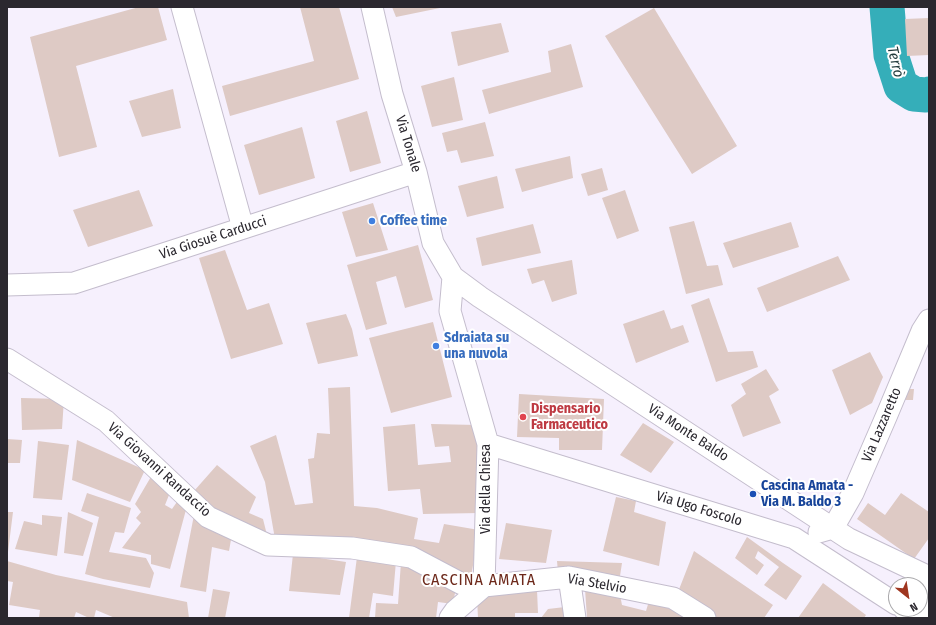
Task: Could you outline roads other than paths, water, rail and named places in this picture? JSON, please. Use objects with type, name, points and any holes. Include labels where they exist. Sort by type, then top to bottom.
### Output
[{"type":"street","points":[[182,7],[243,228]]},
{"type":"street","name":"Via Tonale","points":[[372,7],[392,94],[416,172],[433,243],[454,278]]},
{"type":"street","name":"Via Giosuè Carducci","points":[[7,285],[74,283],[416,172]]},
{"type":"street","name":"Via della Chiesa","points":[[454,278],[450,311],[488,444],[484,586]]},
{"type":"street","name":"Via Monte Baldo","points":[[454,278],[486,301],[833,528],[849,538],[926,575]]},
{"type":"street","name":"Via Lazzaretto","points":[[833,528],[853,493],[922,331],[929,320]]},
{"type":"street","name":"Via Giovanni Randaccio","points":[[7,359],[106,421],[208,517],[268,545],[352,548],[411,557],[462,584],[484,586]]},
{"type":"street","name":"Via Ugo Foscolo","points":[[488,444],[794,538],[888,599]]},
{"type":"street","points":[[794,538],[833,528]]},
{"type":"street","points":[[926,575],[929,618]]},
{"type":"street","points":[[570,577],[575,618]]},
{"type":"street","name":"Via Stelvio","points":[[484,586],[570,577],[673,598],[705,618]]},
{"type":"street","points":[[450,618],[484,586]]},
{"type":"waterway","name":"Terrò","points":[[887,7],[891,55],[901,86],[914,94],[929,94]]},
{"type":"place","name":"Coffee time","points":[[372,221]]},
{"type":"place","name":"Sdraiata su una nuvola","points":[[436,346]]},
{"type":"place","name":"Dispensario Farmaceutico","points":[[523,417]]},
{"type":"place","name":"Cascina Amata - Via M. Baldo 3","points":[[753,494]]},
{"type":"district","name":"CASCINA AMATA","points":[[479,581]]}]
